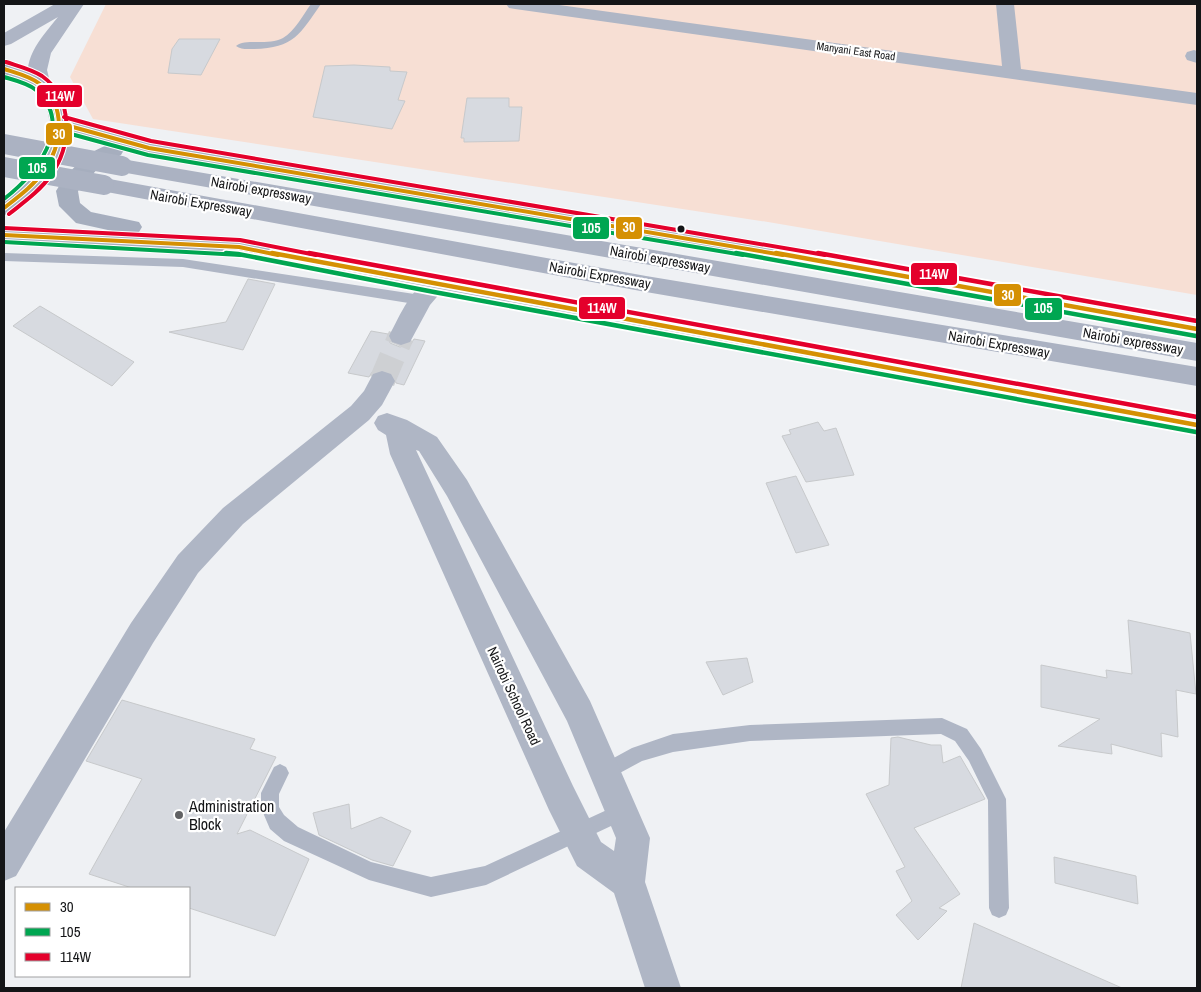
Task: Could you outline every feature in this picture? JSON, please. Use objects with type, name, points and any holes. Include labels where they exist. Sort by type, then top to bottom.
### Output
[{"type":"highway","name":"Nairobi expressway","points":[[4,144],[1186,350]]},
{"type":"highway","name":"Nairobi Expressway","points":[[4,166],[656,285],[1197,377]]},
{"type":"main road","points":[[4,40],[68,4]]},
{"type":"main road","points":[[41,86],[37,69],[43,52],[54,34],[69,16],[74,4]]},
{"type":"main road","points":[[4,69],[22,75],[41,86],[56,103],[62,124],[56,151],[46,166],[36,180],[4,208]]},
{"type":"main road","points":[[62,124],[150,148],[684,237],[1197,329]]},
{"type":"main road","points":[[150,148],[120,148],[101,154],[80,172],[66,191],[70,206],[84,218],[239,247],[428,292],[1197,425]]},
{"type":"main road","points":[[4,235],[239,247]]},
{"type":"street","name":"Manyani East Road","points":[[526,4],[1197,99]]},
{"type":"street","points":[[1005,4],[1012,73]]},
{"type":"street","points":[[401,336],[428,292]]},
{"type":"street","points":[[4,864],[142,633],[188,564],[233,516],[360,413],[373,398],[382,381]]},
{"type":"street","points":[[360,413],[398,427],[428,444],[457,488],[579,712],[633,838],[628,882],[663,988]]},
{"type":"street","name":"Nairobi School Road","points":[[398,427],[403,454],[579,833],[590,854],[628,882]]},
{"type":"lane","points":[[241,46],[274,46],[283,44],[292,38],[316,4]]},
{"type":"lane","points":[[4,257],[183,263],[428,292]]},
{"type":"lane","points":[[605,772],[638,754],[673,743],[750,733],[942,726],[961,735],[975,755],[997,798],[999,908]]},
{"type":"lane","points":[[280,773],[270,794],[270,808],[277,822],[290,834],[369,871],[431,886],[486,875],[622,812]]},
{"type":"shaded area","points":[[106,4],[1197,4],[1197,295],[768,222],[93,119],[70,77]]},
{"type":"building","points":[[179,39],[220,39],[201,75],[168,73],[172,49]]},
{"type":"building","points":[[325,66],[390,67],[390,71],[407,72],[398,100],[405,101],[392,129],[313,117]]},
{"type":"building","points":[[467,98],[509,98],[509,107],[522,107],[519,141],[464,142],[464,138],[461,138]]},
{"type":"building","points":[[248,279],[275,284],[243,350],[169,332],[226,322]]},
{"type":"building","points":[[40,306],[134,362],[112,386],[13,326]]},
{"type":"building","points":[[371,331],[388,334],[390,343],[400,347],[411,344],[414,339],[425,341],[404,385],[396,383],[393,373],[383,369],[372,372],[369,377],[348,373]]},
{"type":"building","points":[[818,422],[824,431],[836,428],[854,475],[806,482],[782,436],[791,434],[789,430]]},
{"type":"building","points":[[796,476],[829,545],[796,553],[766,483]]},
{"type":"building","points":[[1128,620],[1190,633],[1196,694],[1176,690],[1178,737],[1161,733],[1162,757],[1111,744],[1112,754],[1058,746],[1100,719],[1041,707],[1041,665],[1107,678],[1106,670],[1132,674]]},
{"type":"building","points":[[747,658],[753,682],[723,695],[706,662]]},
{"type":"building","name":"Administration Block","points":[[122,700],[255,739],[250,749],[276,757],[237,834],[250,830],[309,859],[275,936],[190,908],[190,887],[129,887],[89,874],[142,779],[86,761]]},
{"type":"building","points":[[898,737],[931,745],[941,745],[943,763],[960,756],[985,799],[914,828],[960,894],[939,908],[947,911],[918,940],[896,915],[912,901],[896,871],[905,867],[866,794],[889,785],[891,738]]},
{"type":"building","points":[[349,804],[351,829],[381,817],[411,831],[393,866],[372,860],[319,835],[313,813]]},
{"type":"building","points":[[1054,857],[1136,876],[1138,904],[1055,883]]},
{"type":"building","points":[[974,923],[1122,988],[961,988]]},
{"type":"tunnel","points":[[382,381],[401,336]]},
{"type":"transit line","name":"114W","points":[[6,62],[42,76],[53,86],[65,110],[67,123],[63,150],[51,175],[26,201],[9,214]]},
{"type":"transit line","name":"30","points":[[4,69],[31,79],[40,84],[49,93],[59,114],[60,126],[55,150],[44,171],[30,186],[4,208]]},
{"type":"transit line","name":"105","points":[[4,77],[36,90],[50,110],[52,122],[49,145],[38,167],[4,199]]},
{"type":"transit line","name":"114W","points":[[64,117],[151,141],[675,228],[1197,321]]},
{"type":"transit line","name":"30","points":[[62,124],[149,148],[674,235],[1197,329]]},
{"type":"transit line","name":"105","points":[[60,131],[148,155],[673,242],[1196,336]]},
{"type":"transit line","name":"114W","points":[[4,228],[240,240],[436,278],[1197,417]]},
{"type":"transit line","name":"30","points":[[4,235],[239,247],[435,285],[1197,425]]},
{"type":"transit line","name":"105","points":[[4,242],[238,254],[434,292],[1196,432]]},
{"type":"place","name":"Administration Block","points":[[179,815]]}]
